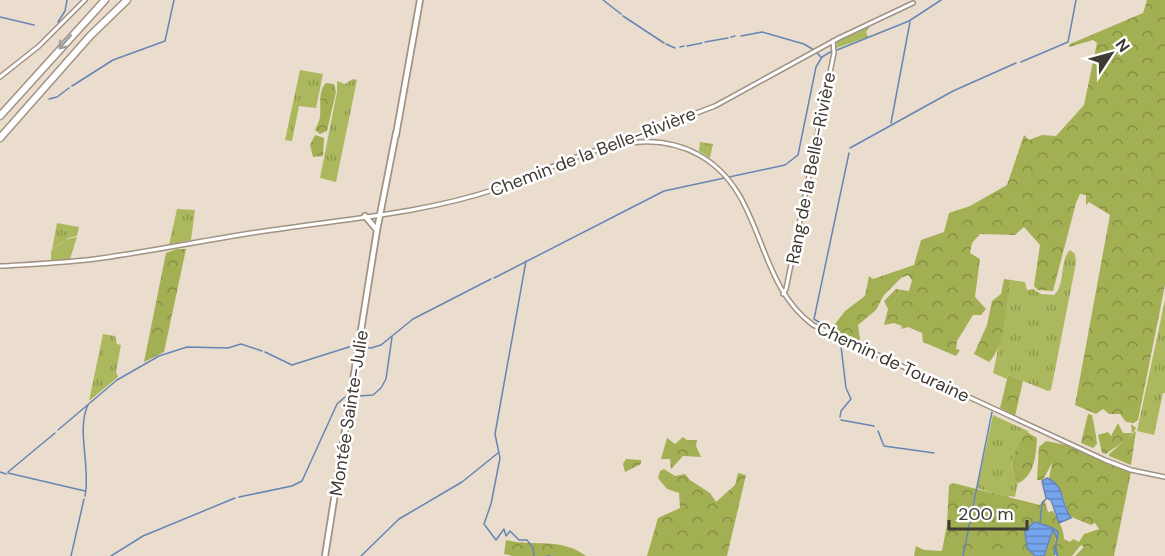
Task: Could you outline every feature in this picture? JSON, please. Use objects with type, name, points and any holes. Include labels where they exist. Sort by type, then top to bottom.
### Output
[{"type":"highway","points":[[0,116],[105,0]]},
{"type":"highway","points":[[0,138],[90,36],[127,0]]},
{"type":"highway","points":[[0,144],[21,115]]},
{"type":"main road","name":"Montée Sainte-Julie","points":[[371,270],[420,0]]},
{"type":"main road","name":"Montée Sainte-Julie","points":[[325,556],[381,214]]},
{"type":"main road","points":[[365,216],[377,230]]},
{"type":"street","points":[[0,77],[43,43],[85,0]]},
{"type":"street","name":"Chemin de la Belle-Rivière","points":[[0,266],[96,259],[381,214],[479,195],[609,147],[632,141],[638,135],[705,110],[752,87],[833,41],[913,3]]},
{"type":"street","name":"Rang de la Belle-Rivière","points":[[783,294],[807,196],[835,48],[833,41]]},
{"type":"street","name":"Chemin de Touraine","points":[[632,141],[662,142],[685,148],[706,159],[726,175],[746,205],[773,276],[783,294],[810,323],[833,336],[1110,462],[1165,477]]},
{"type":"green space","points":[[1147,0],[1165,0],[1165,285],[1138,420],[1134,423],[1126,422],[1120,414],[1109,414],[1103,409],[1096,414],[1075,405],[1110,215],[1089,202],[1086,205],[1086,195],[1080,194],[1076,203],[1053,291],[1038,290],[1034,286],[1040,245],[1024,227],[1015,235],[980,234],[972,243],[970,253],[980,259],[975,297],[986,309],[981,315],[973,315],[957,341],[956,349],[960,350],[956,356],[923,342],[922,333],[908,327],[901,329],[902,326],[894,323],[884,325],[888,309],[884,301],[896,289],[909,291],[912,280],[908,275],[901,278],[884,295],[876,310],[858,325],[861,347],[841,338],[835,324],[845,311],[865,296],[869,276],[873,279],[914,265],[921,240],[944,232],[949,213],[970,206],[1007,185],[1024,135],[1029,140],[1042,135],[1056,136],[1084,105],[1097,43],[1093,40],[1069,47],[1070,44],[1143,13]]},
{"type":"green space","points":[[870,27],[866,32],[868,37],[836,48],[837,40]]},
{"type":"green space","points":[[300,70],[323,74],[316,108],[299,106],[292,141],[285,140]]},
{"type":"green space","points":[[353,79],[357,80],[336,182],[320,178],[337,92],[337,81],[345,84]]},
{"type":"green space","points":[[326,83],[334,84],[336,92],[327,131],[320,134],[315,130],[320,116],[321,92]]},
{"type":"green space","points":[[315,135],[324,138],[323,156],[313,157],[310,145]]},
{"type":"green space","points":[[700,142],[713,144],[710,158],[699,151]]},
{"type":"green space","points":[[177,209],[195,210],[191,240],[169,245]]},
{"type":"green space","points":[[57,223],[79,227],[77,236],[68,238],[52,250]]},
{"type":"green space","points":[[77,237],[70,259],[51,260],[51,251],[67,239]]},
{"type":"green space","points":[[186,249],[164,352],[144,362],[166,253]]},
{"type":"green space","points":[[1070,250],[1075,254],[1076,263],[1051,390],[1048,391],[1008,375],[1007,379],[993,373],[1011,280],[1025,282],[1027,290],[1033,289],[1041,294],[1054,295],[1058,291],[1065,260]]},
{"type":"green space","points":[[1004,279],[1011,280],[1004,324],[999,346],[989,362],[974,354],[987,325],[992,301],[1001,294]]},
{"type":"green space","points":[[1165,300],[1165,393],[1163,393],[1154,435],[1137,431]]},
{"type":"green space","points":[[103,334],[115,336],[117,344],[121,345],[116,372],[118,377],[89,401]]},
{"type":"green space","points":[[1008,375],[1023,381],[1015,416],[1000,408]]},
{"type":"green space","points":[[1088,414],[1092,415],[1096,436],[1097,444],[1093,448],[1081,443]]},
{"type":"green space","points":[[993,415],[1028,431],[1012,461],[1018,482],[1015,497],[1009,496],[1008,498],[977,488]]},
{"type":"green space","points":[[1118,423],[1123,433],[1132,433],[1131,424],[1136,428],[1130,436],[1106,454],[1102,453],[1098,435],[1108,432],[1111,436]]},
{"type":"green space","points":[[1136,431],[1131,465],[1109,456],[1109,454]]},
{"type":"green space","points":[[1027,432],[1037,438],[1035,457],[1028,475],[1019,483],[1012,470],[1013,457]]},
{"type":"green space","points":[[683,437],[687,440],[697,440],[696,446],[701,457],[683,456],[671,469],[670,459],[661,459],[667,438],[675,444]]},
{"type":"green space","points":[[1046,441],[1066,445],[1131,472],[1114,556],[1075,556],[1084,547],[1081,545],[1072,556],[1058,556],[1056,543],[1058,532],[1035,522],[1027,530],[1025,539],[1035,556],[914,556],[916,546],[924,550],[942,551],[947,524],[949,485],[953,483],[1040,505],[1044,499],[1048,512],[1053,511],[1059,521],[1064,539],[1070,542],[1073,539],[1079,542],[1084,534],[1099,529],[1095,523],[1091,525],[1069,516],[1062,493],[1049,478],[1052,463],[1043,480],[1037,480],[1039,447]]},
{"type":"green space","points":[[626,459],[641,460],[641,464],[625,472],[623,464]]},
{"type":"green space","points":[[664,469],[675,476],[685,474],[710,493],[716,502],[735,485],[738,473],[746,475],[727,556],[647,556],[658,518],[680,508],[679,493],[667,489],[658,478],[660,471]]},
{"type":"green space","points":[[1051,529],[1056,533],[1055,556],[1044,556]]},
{"type":"green space","points":[[506,540],[567,546],[586,556],[513,556],[504,554]]},
{"type":"water","points":[[1047,478],[1053,481],[1060,490],[1071,518],[1059,523],[1051,500],[1046,498],[1042,481]]},
{"type":"water","points":[[1034,522],[1054,529],[1058,534],[1057,539],[1053,529],[1044,556],[1035,556],[1027,548],[1025,532]]},
{"type":"waterway","points":[[58,22],[65,11],[67,0]]},
{"type":"waterway","points":[[72,86],[113,60],[165,41],[174,0]]},
{"type":"waterway","points":[[603,0],[621,14]]},
{"type":"waterway","points":[[837,50],[909,21],[941,0]]},
{"type":"waterway","points":[[1021,62],[1068,42],[1076,0]]},
{"type":"waterway","points":[[623,16],[664,43]]},
{"type":"waterway","points":[[0,17],[34,25]]},
{"type":"waterway","points":[[891,123],[910,22]]},
{"type":"waterway","points":[[741,36],[762,32],[804,44],[814,50]]},
{"type":"waterway","points":[[731,37],[735,36]]},
{"type":"waterway","points":[[705,42],[728,38]]},
{"type":"waterway","points":[[687,46],[702,43]]},
{"type":"waterway","points":[[666,44],[675,48]]},
{"type":"waterway","points":[[680,47],[684,46]]},
{"type":"waterway","points":[[494,278],[664,191],[785,165],[798,155],[816,67],[822,57],[832,51]]},
{"type":"waterway","points":[[817,53],[821,57]]},
{"type":"waterway","points":[[850,148],[953,91],[1016,63]]},
{"type":"waterway","points":[[49,99],[57,97],[69,88]]},
{"type":"waterway","points":[[836,333],[814,319],[849,153]]},
{"type":"waterway","points":[[526,261],[495,434],[500,458],[491,504],[484,524],[496,540],[504,529],[506,536],[510,531],[519,540],[527,540],[533,548],[534,556]]},
{"type":"waterway","points":[[265,352],[292,365],[352,346],[371,348],[381,345],[413,319],[491,279]]},
{"type":"waterway","points":[[239,497],[292,486],[302,481],[337,404],[345,397],[373,395],[381,388],[386,379],[392,337]]},
{"type":"waterway","points":[[58,430],[117,380],[159,356],[187,347],[228,348],[241,344],[262,351]]},
{"type":"waterway","points":[[840,417],[841,411],[851,399],[846,388],[841,346]]},
{"type":"waterway","points":[[85,496],[83,425],[88,405]]},
{"type":"waterway","points":[[963,556],[992,412]]},
{"type":"waterway","points":[[841,420],[874,426]]},
{"type":"waterway","points":[[878,431],[884,446],[934,453]]},
{"type":"waterway","points":[[8,472],[55,433]]},
{"type":"waterway","points":[[361,556],[399,519],[462,482],[498,453]]},
{"type":"waterway","points":[[0,472],[6,474]]},
{"type":"waterway","points":[[8,473],[85,491]]},
{"type":"waterway","points":[[111,556],[143,536],[235,498]]},
{"type":"waterway","points":[[71,556],[84,499]]},
{"type":"waterway","points":[[1040,523],[1042,503],[1046,499]]}]
